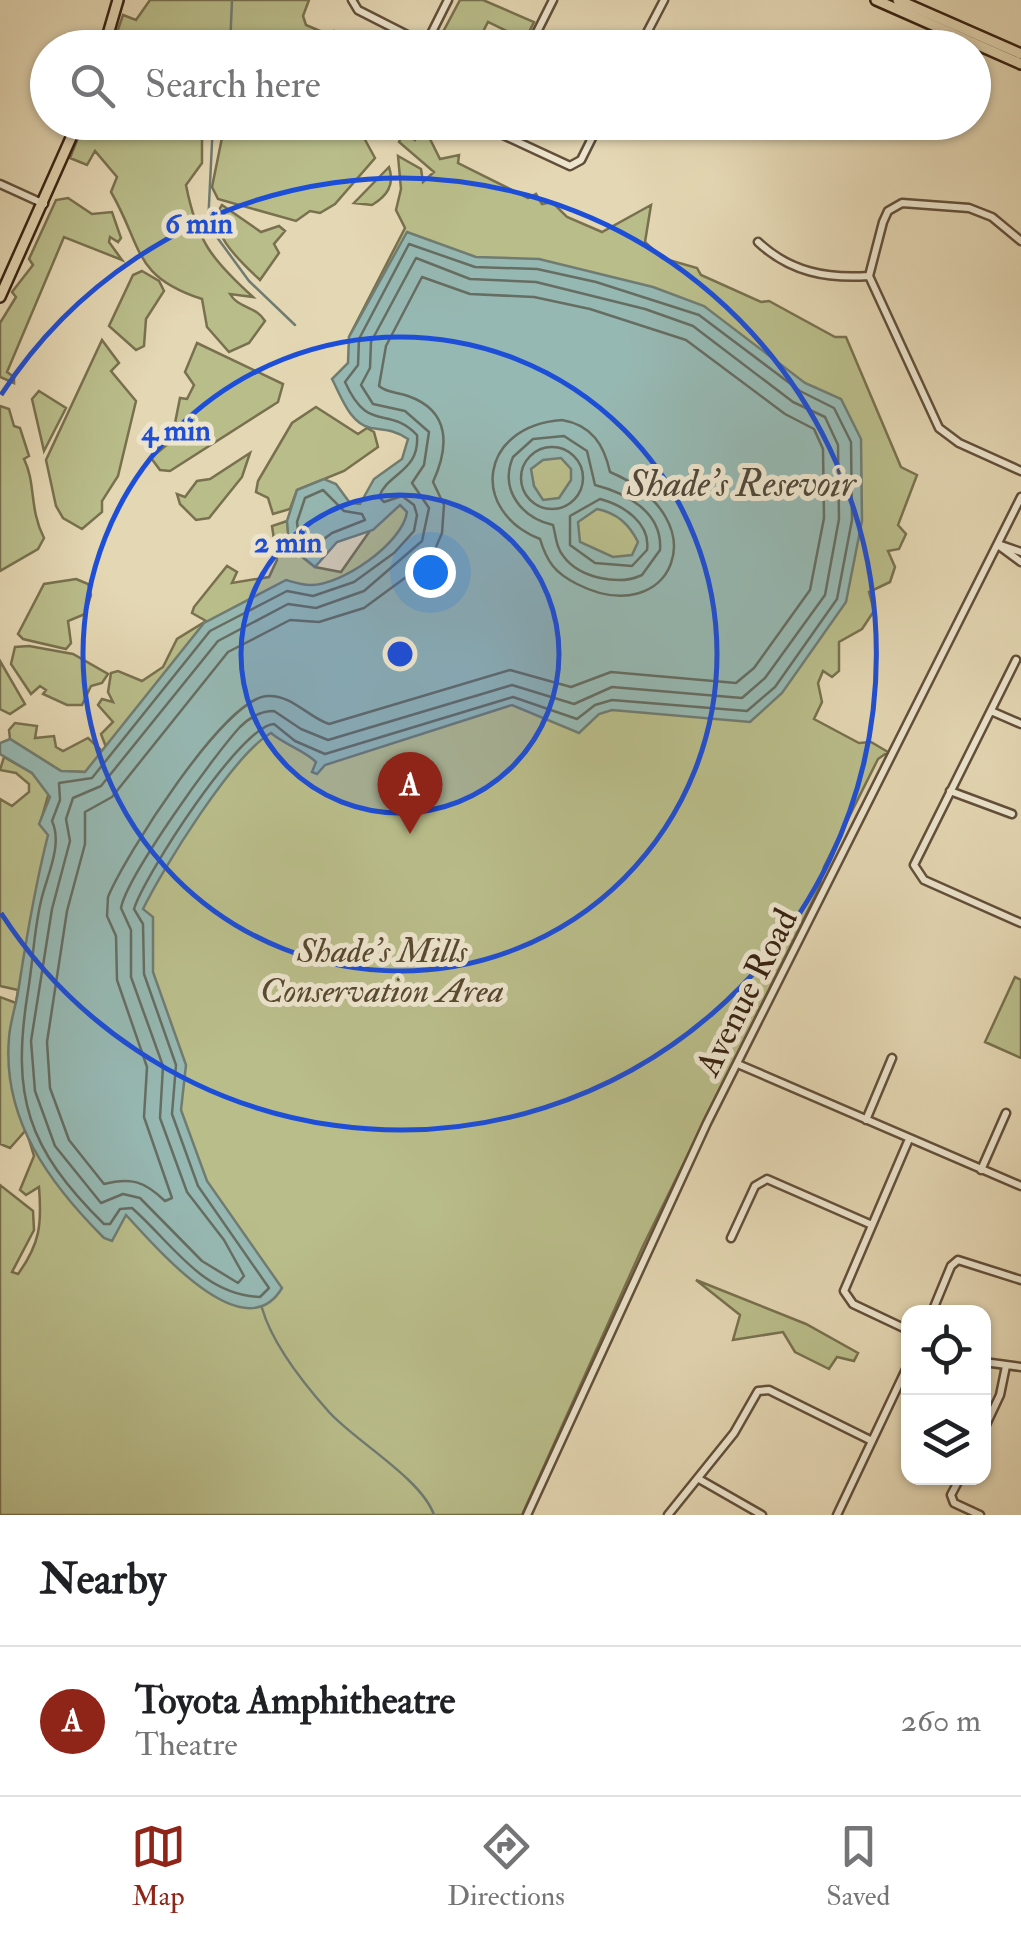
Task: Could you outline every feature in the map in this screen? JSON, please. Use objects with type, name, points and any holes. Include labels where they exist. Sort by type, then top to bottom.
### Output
[{"type":"main road","points":[[109,30],[118,0]]},
{"type":"main road","points":[[876,0],[944,30]]},
{"type":"main road","points":[[898,0],[966,30]]},
{"type":"main road","points":[[991,41],[1021,54]]},
{"type":"main road","points":[[991,51],[1021,64]]},
{"type":"main road","points":[[0,297],[71,140]]},
{"type":"street","points":[[352,0],[358,10],[397,30]]},
{"type":"street","points":[[433,30],[448,0]]},
{"type":"street","points":[[538,30],[553,0]]},
{"type":"street","points":[[649,30],[664,0]]},
{"type":"street","points":[[514,140],[570,166],[581,160],[591,140]]},
{"type":"street","points":[[0,184],[44,204]]},
{"type":"street","points":[[1021,242],[982,212],[902,204],[888,211],[882,222],[869,276],[938,428],[958,443],[1021,471]]},
{"type":"street","points":[[758,242],[781,259],[820,276],[869,276]]},
{"type":"street","name":"Avenue Road","points":[[527,1515],[707,1122],[740,1065],[1021,497]]},
{"type":"street","points":[[997,544],[1021,552]]},
{"type":"street","points":[[997,544],[1003,554],[1021,562]]},
{"type":"street","points":[[1016,660],[918,855],[915,871],[924,880],[1021,923]]},
{"type":"street","points":[[991,711],[1021,724]]},
{"type":"street","points":[[950,792],[1012,814]]},
{"type":"street","points":[[866,1120],[892,1058]]},
{"type":"street","points":[[740,1065],[1021,1186]]},
{"type":"street","points":[[982,1170],[1006,1113]]},
{"type":"street","points":[[901,1326],[846,1299],[847,1281],[910,1139]]},
{"type":"street","points":[[731,1238],[755,1186],[766,1179],[872,1225]]},
{"type":"street","points":[[935,1305],[951,1266],[958,1260],[1021,1280]]},
{"type":"street","points":[[991,1363],[1021,1366]]},
{"type":"street","points":[[991,1414],[1006,1366]]},
{"type":"street","points":[[837,1515],[901,1380]]},
{"type":"street","points":[[668,1515],[734,1433],[754,1394],[763,1390],[872,1441]]},
{"type":"street","points":[[698,1479],[762,1515]]},
{"type":"street","points":[[956,1485],[951,1494],[954,1504],[980,1515]]},
{"type":"green space","points":[[150,0],[309,0],[303,16],[306,25],[318,30],[118,30],[123,15],[136,20]]},
{"type":"green space","points":[[460,0],[483,0],[534,22],[530,30],[504,30],[488,22],[484,30],[444,30]]},
{"type":"green space","points":[[77,140],[202,140],[202,163],[186,185],[195,221],[208,248],[253,297],[230,294],[265,321],[249,343],[229,352],[207,327],[202,299],[179,290],[151,270],[111,192],[117,177],[95,151],[87,165],[70,158]]},
{"type":"green space","points":[[222,140],[365,140],[375,158],[335,204],[320,213],[310,211],[296,221],[218,199],[212,187]]},
{"type":"green space","name":"Shade’s Mills Conservation Area","points":[[430,140],[440,159],[459,155],[458,163],[528,198],[536,194],[542,204],[552,202],[567,217],[602,232],[651,205],[645,242],[662,258],[697,268],[701,275],[761,302],[769,301],[835,337],[846,337],[901,467],[917,475],[898,525],[906,534],[899,549],[888,551],[895,567],[890,582],[869,592],[874,611],[862,629],[839,642],[839,671],[832,677],[823,671],[818,683],[822,702],[814,719],[859,743],[871,742],[888,752],[878,759],[824,867],[819,888],[643,1246],[522,1515],[0,1515],[0,1185],[33,1211],[34,1230],[12,1272],[18,1274],[31,1253],[40,1212],[39,1187],[26,1195],[20,1190],[34,1156],[26,1130],[10,1148],[0,1144],[0,997],[16,1003],[18,990],[0,986],[0,799],[12,806],[29,792],[29,784],[16,773],[0,770],[4,757],[32,773],[49,792],[40,824],[48,834],[83,772],[61,771],[10,739],[9,730],[15,723],[37,726],[35,738],[54,736],[56,747],[63,751],[88,738],[102,751],[106,747],[101,734],[113,722],[98,705],[102,699],[113,702],[108,692],[111,673],[118,671],[142,681],[163,667],[177,639],[206,621],[192,613],[194,607],[227,566],[237,572],[232,583],[269,577],[277,560],[272,526],[287,521],[290,547],[315,567],[341,572],[421,458],[349,337],[405,228],[396,210],[401,189],[398,156],[421,169],[423,182],[434,172],[399,142]]},
{"type":"green space","points":[[389,167],[390,185],[382,198],[372,205],[354,203]]},
{"type":"green space","points":[[68,198],[92,214],[112,212],[121,238],[118,242],[110,237],[109,242],[122,260],[64,237],[7,372],[14,377],[14,383],[0,377],[0,323],[16,297],[12,292],[33,265],[29,259],[56,200]]},
{"type":"green space","points":[[222,205],[261,232],[279,226],[285,231],[274,244],[279,253],[260,280],[221,235],[218,215]]},
{"type":"green space","points":[[142,271],[159,281],[164,291],[146,319],[144,346],[136,350],[109,326],[133,275]]},
{"type":"green space","points":[[102,340],[119,363],[111,371],[136,401],[118,476],[102,501],[102,512],[82,529],[63,518],[56,506],[46,460]]},
{"type":"green space","points":[[197,343],[283,384],[278,402],[170,471],[160,470],[151,458],[169,443],[180,442],[181,428],[175,423],[180,398],[187,399],[194,385],[185,372]]},
{"type":"green space","points":[[39,391],[66,408],[44,451],[32,399]]},
{"type":"green space","points":[[0,406],[9,409],[14,426],[20,428],[29,456],[24,459],[36,517],[44,538],[38,549],[0,571]]},
{"type":"green space","points":[[316,407],[358,434],[367,428],[374,432],[378,447],[344,471],[297,490],[290,509],[273,514],[268,498],[256,492],[258,481],[292,423]]},
{"type":"green space","points":[[250,453],[242,477],[209,518],[196,520],[180,504],[177,494],[185,497],[197,481],[210,479]]},
{"type":"green space","points":[[76,579],[88,584],[91,595],[85,614],[68,621],[71,643],[66,649],[23,639],[18,634],[44,584]]},
{"type":"green space","points":[[15,647],[73,654],[108,674],[102,683],[91,686],[82,705],[67,705],[43,694],[46,690],[40,686],[31,694],[11,664]]},
{"type":"green space","points":[[0,661],[25,704],[10,714],[0,709]]},
{"type":"green space","points":[[1015,977],[1021,980],[1021,1058],[985,1042]]},
{"type":"green space","points":[[696,1280],[806,1324],[858,1353],[854,1361],[837,1357],[829,1369],[795,1352],[783,1332],[733,1340],[740,1315]]},
{"type":"water","name":"Shade’s Resevoir","points":[[407,232],[476,257],[539,259],[653,287],[704,306],[805,383],[841,399],[861,439],[862,521],[846,602],[782,693],[750,722],[612,710],[599,714],[579,733],[512,705],[325,765],[317,774],[312,772],[316,762],[271,733],[255,745],[219,788],[182,841],[143,909],[153,917],[153,972],[186,1065],[181,1110],[207,1181],[282,1288],[266,1305],[246,1308],[201,1287],[126,1215],[112,1241],[104,1238],[48,1173],[22,1123],[13,1096],[9,1038],[48,835],[39,824],[50,797],[32,773],[0,754],[0,743],[10,739],[61,771],[85,772],[204,623],[286,580],[310,585],[338,578],[369,560],[395,537],[407,512],[400,505],[373,530],[337,542],[315,567],[289,546],[287,521],[297,490],[324,479],[336,484],[350,503],[360,504],[374,479],[402,459],[408,439],[364,425],[347,408],[332,379],[348,363],[349,337]],"holes":[[[561,458],[571,469],[571,480],[559,498],[543,500],[534,486],[531,469],[543,460]],[[597,509],[616,516],[631,530],[638,542],[632,555],[613,557],[580,542],[578,522]]]},
{"type":"waterway","points":[[231,30],[232,0]]},
{"type":"waterway","points":[[212,140],[208,225],[249,281],[295,325]]},
{"type":"waterway","points":[[262,1308],[281,1349],[319,1401],[416,1488],[434,1515]]},
{"type":"place","name":"Toyota Amphitheatre","points":[[410,834]]}]
